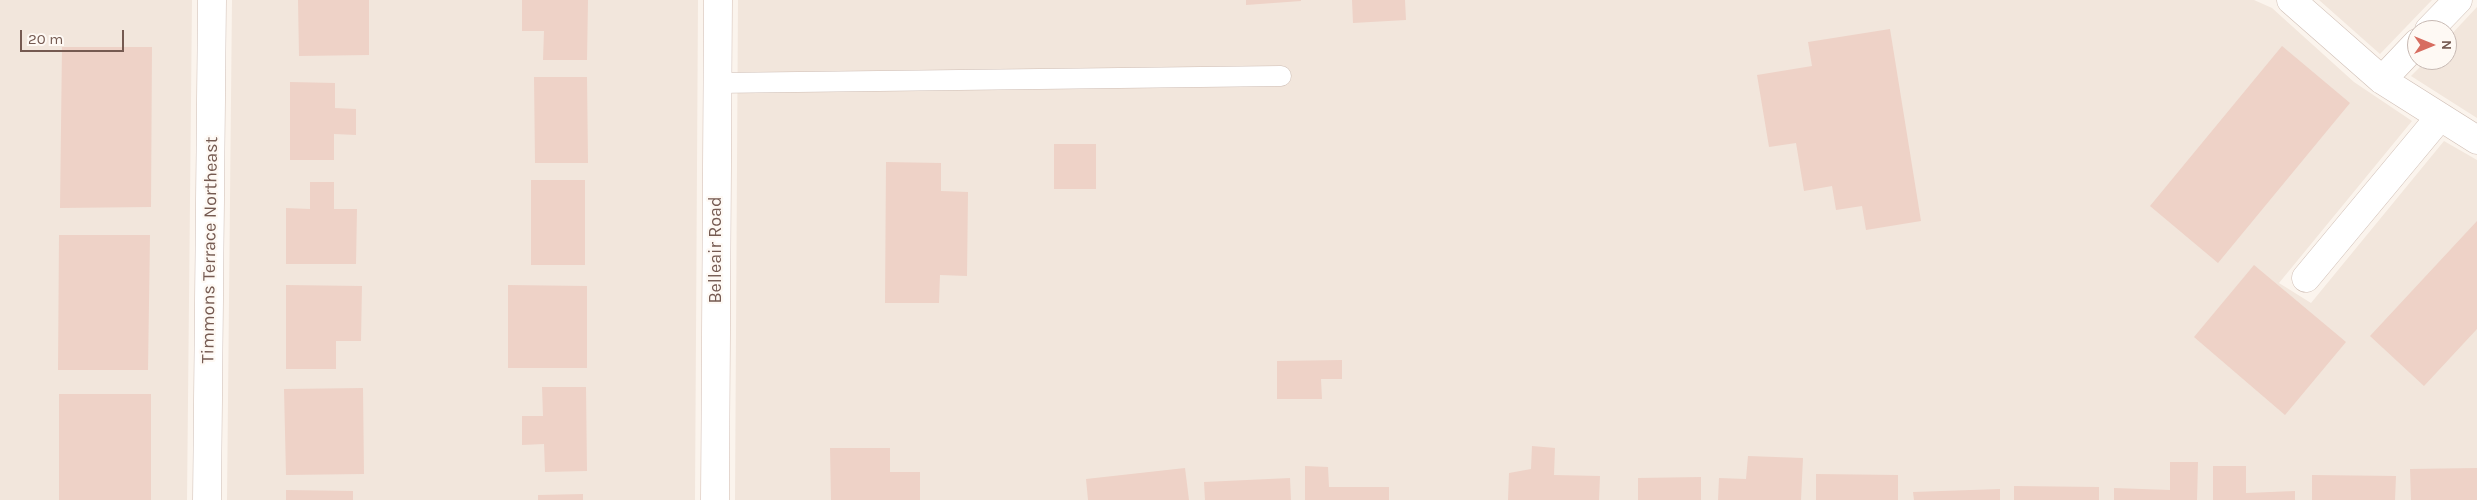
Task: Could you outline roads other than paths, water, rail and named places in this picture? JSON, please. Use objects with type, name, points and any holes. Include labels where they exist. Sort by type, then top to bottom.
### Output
[{"type":"street","name":"Timmons Terrace Northeast","points":[[207,500],[212,0]]},
{"type":"street","name":"Belleair Road","points":[[715,500],[718,0]]},
{"type":"street","points":[[2290,0],[2382,80],[2439,118],[2477,140]]},
{"type":"street","points":[[2439,20],[2458,0]]},
{"type":"street","points":[[2382,80],[2407,54]]},
{"type":"street","points":[[2306,278],[2439,118]]},
{"type":"lane","points":[[717,83],[1281,76]]}]
